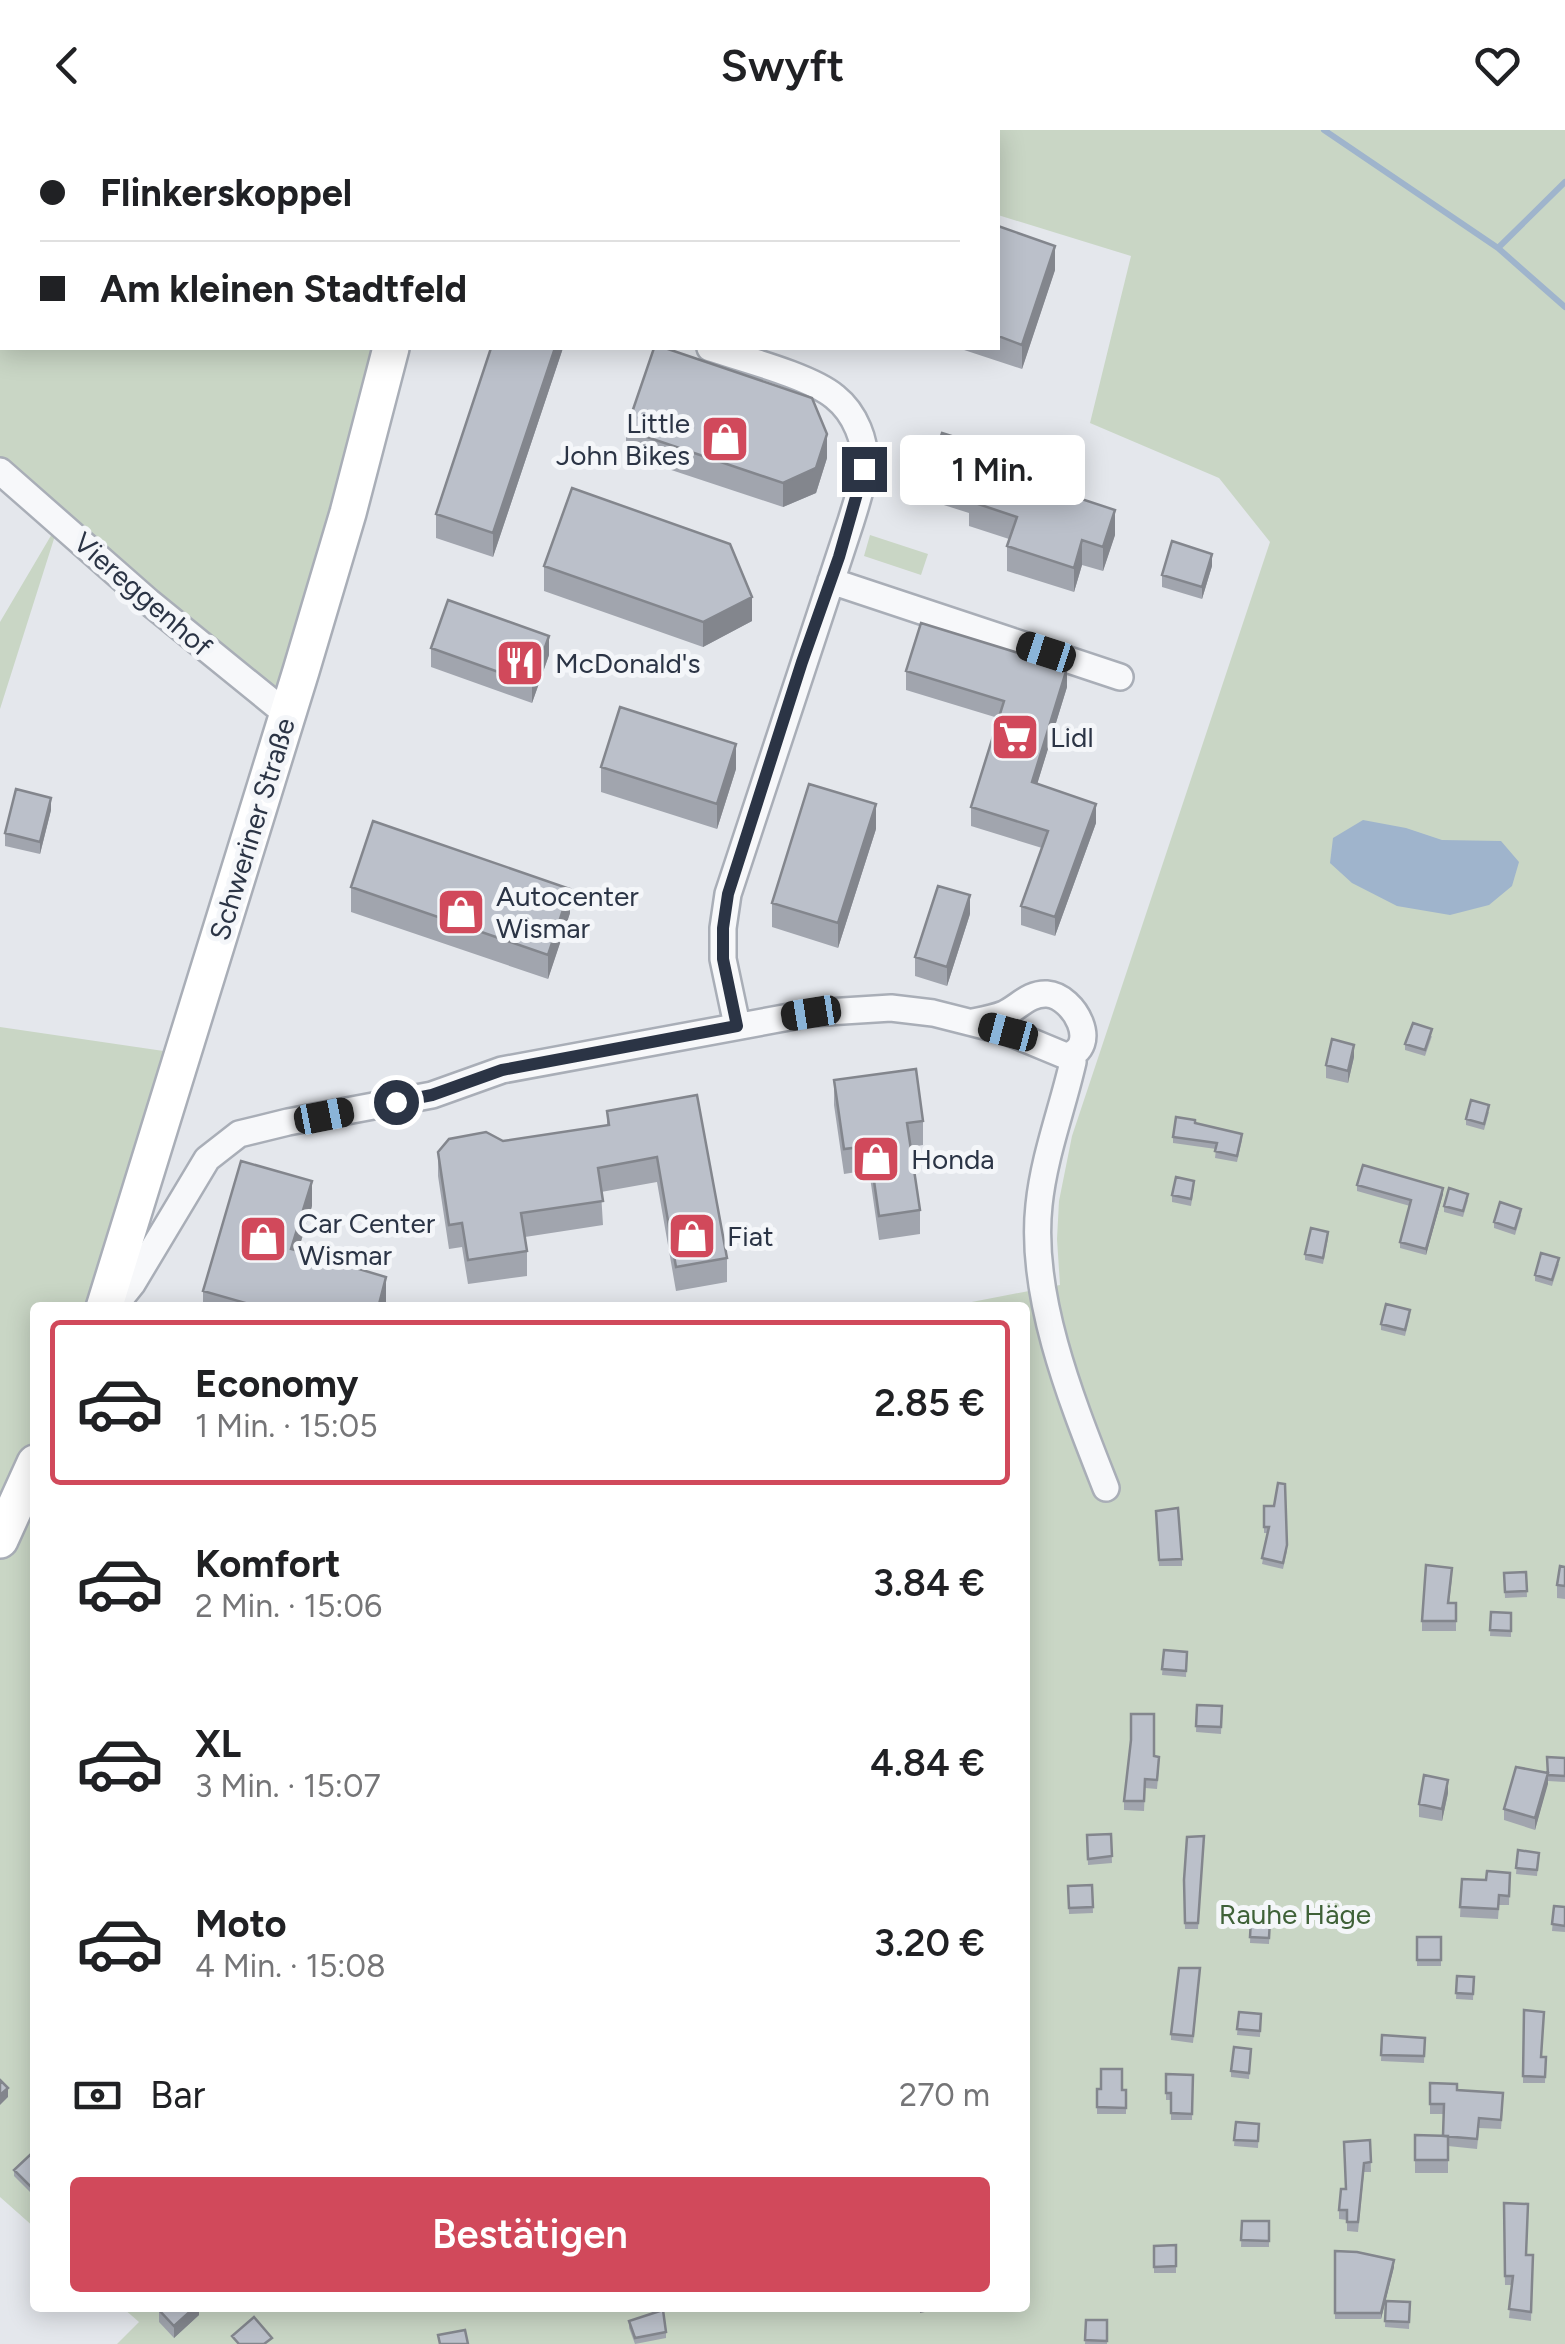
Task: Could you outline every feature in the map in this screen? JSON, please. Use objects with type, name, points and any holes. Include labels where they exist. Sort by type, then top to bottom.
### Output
[{"type":"main road","name":"Schweriner Straße","points":[[107,1302],[343,530],[390,350]]},
{"type":"main road","points":[[0,1540],[30,1474]]},
{"type":"street","points":[[716,350],[824,390],[843,405],[863,440],[864,469],[728,894],[723,959],[737,1026]]},
{"type":"street","name":"Viereggenhof","points":[[0,471],[149,602],[288,714]]},
{"type":"street","points":[[831,581],[1120,677]]},
{"type":"street","points":[[973,1022],[1002,1015],[1036,995],[1061,998],[1072,1008],[1083,1031],[1079,1049],[1066,1056]]},
{"type":"street","points":[[115,1302],[132,1284],[206,1159],[239,1134],[432,1095],[502,1070],[811,1013],[891,1008],[933,1013],[1008,1032],[1073,1062],[1039,1206],[1040,1266],[1068,1386],[1106,1488]]},
{"type":"green space","name":"Rauhe Häge","points":[[1000,130],[1565,130],[1565,2344],[117,2344],[139,2322],[128,2312],[1030,2312],[1030,1302],[972,1302],[1060,1285],[1059,1201],[1072,1136],[1270,542],[1219,478],[1090,423],[1131,256],[1000,216]]},
{"type":"green space","points":[[0,350],[393,350],[282,708],[59,523],[0,709],[0,622],[59,522],[0,471]]},
{"type":"green space","points":[[870,535],[928,554],[921,575],[864,556]]},
{"type":"green space","points":[[0,1027],[184,1054],[106,1302],[30,1302],[30,2224],[0,2197]]},
{"type":"water","points":[[1363,820],[1442,840],[1501,841],[1519,862],[1512,886],[1489,905],[1450,915],[1397,906],[1352,883],[1330,863],[1333,838]]},
{"type":"building","points":[[1000,227],[1055,246],[1022,345],[1000,337]]},
{"type":"building","points":[[490,350],[554,350],[493,533],[436,514]]},
{"type":"building","name":"Little John Bikes","points":[[653,350],[671,350],[812,398],[827,434],[816,468],[783,483],[626,430]]},
{"type":"building","points":[[942,433],[1064,472],[1057,491],[1115,510],[1103,547],[1082,540],[1074,568],[1007,546],[1017,517],[969,501],[973,489],[928,475]]},
{"type":"building","points":[[572,488],[730,544],[752,597],[703,622],[544,566]]},
{"type":"building","points":[[1172,541],[1212,554],[1202,587],[1162,575]]},
{"type":"building","points":[[448,600],[549,636],[532,684],[431,648]]},
{"type":"building","points":[[921,623],[1067,668],[1032,782],[1096,804],[1055,917],[1021,906],[1048,831],[971,807],[1004,701],[906,671]]},
{"type":"building","points":[[620,707],[736,744],[717,804],[601,767]]},
{"type":"building","points":[[809,784],[876,804],[838,923],[772,903]]},
{"type":"building","points":[[16,789],[51,798],[40,842],[5,833]]},
{"type":"building","name":"Autocenter Wismar","points":[[373,821],[570,889],[548,955],[351,887]]},
{"type":"building","points":[[938,886],[970,895],[947,967],[915,957]]},
{"type":"building","points":[[1413,1023],[1432,1029],[1425,1050],[1405,1044]]},
{"type":"building","points":[[1332,1039],[1354,1045],[1348,1071],[1326,1065]]},
{"type":"building","name":"Honda","points":[[916,1069],[923,1121],[907,1123],[920,1210],[879,1216],[869,1146],[844,1149],[834,1080]]},
{"type":"building","points":[[697,1095],[727,1258],[676,1267],[657,1157],[598,1168],[603,1201],[521,1213],[527,1251],[468,1260],[462,1223],[449,1225],[438,1152],[449,1139],[486,1132],[503,1141],[609,1125],[607,1111]]},
{"type":"building","points":[[1471,1100],[1489,1105],[1484,1124],[1466,1119]]},
{"type":"building","points":[[1176,1117],[1242,1134],[1237,1156],[1215,1151],[1217,1143],[1173,1137]]},
{"type":"building","name":"Car Center Wismar","points":[[241,1161],[312,1181],[291,1249],[386,1277],[380,1302],[242,1302],[203,1291]]},
{"type":"building","points":[[1363,1165],[1443,1188],[1426,1249],[1400,1242],[1411,1200],[1357,1185]]},
{"type":"building","points":[[1176,1177],[1194,1181],[1191,1199],[1172,1195]]},
{"type":"building","points":[[1449,1188],[1468,1194],[1463,1211],[1444,1206]]},
{"type":"building","points":[[1500,1202],[1521,1209],[1515,1229],[1494,1222]]},
{"type":"building","points":[[1311,1228],[1328,1232],[1323,1258],[1305,1254]]},
{"type":"building","points":[[1541,1253],[1559,1258],[1552,1280],[1535,1275]]},
{"type":"building","points":[[1386,1304],[1410,1310],[1405,1330],[1381,1324]]},
{"type":"building","points":[[1278,1483],[1285,1484],[1287,1545],[1283,1563],[1262,1558],[1269,1527],[1264,1527],[1264,1506],[1274,1506]]},
{"type":"building","points":[[1178,1508],[1182,1559],[1159,1560],[1156,1511]]},
{"type":"building","points":[[1426,1565],[1452,1568],[1448,1603],[1456,1603],[1456,1621],[1422,1621]]},
{"type":"building","points":[[1560,1566],[1565,1567],[1565,1586],[1557,1585]]},
{"type":"building","points":[[1526,1572],[1527,1591],[1505,1592],[1504,1573]]},
{"type":"building","points":[[1491,1612],[1511,1613],[1511,1631],[1490,1630]]},
{"type":"building","points":[[1164,1650],[1187,1652],[1186,1671],[1162,1669]]},
{"type":"building","points":[[1197,1705],[1222,1706],[1221,1727],[1196,1726]]},
{"type":"building","points":[[1131,1714],[1154,1714],[1154,1756],[1159,1757],[1157,1780],[1145,1779],[1144,1801],[1124,1801]]},
{"type":"building","points":[[1547,1757],[1565,1758],[1565,1776],[1548,1775]]},
{"type":"building","points":[[1516,1767],[1548,1773],[1535,1818],[1504,1809]]},
{"type":"building","points":[[1424,1775],[1448,1780],[1442,1809],[1419,1804]]},
{"type":"building","points":[[1111,1834],[1112,1856],[1088,1859],[1087,1835]]},
{"type":"building","points":[[1204,1836],[1198,1923],[1185,1923],[1187,1837]]},
{"type":"building","points":[[1518,1850],[1539,1853],[1537,1870],[1516,1868]]},
{"type":"building","points":[[1487,1871],[1510,1873],[1509,1896],[1499,1895],[1498,1909],[1460,1907],[1462,1879],[1486,1880]]},
{"type":"building","points":[[1092,1885],[1093,1907],[1069,1908],[1068,1886]]},
{"type":"building","points":[[1554,1906],[1565,1907],[1565,1926],[1552,1924]]},
{"type":"building","points":[[1251,1920],[1270,1920],[1269,1938],[1250,1937]]},
{"type":"building","points":[[1417,1937],[1441,1937],[1441,1960],[1417,1960]]},
{"type":"building","points":[[1179,1968],[1200,1968],[1193,2036],[1171,2034]]},
{"type":"building","points":[[1457,1976],[1474,1977],[1473,1994],[1456,1993]]},
{"type":"building","points":[[1524,2010],[1544,2012],[1541,2057],[1546,2057],[1545,2077],[1523,2076]]},
{"type":"building","points":[[1239,2012],[1261,2014],[1260,2031],[1237,2029]]},
{"type":"building","points":[[1382,2035],[1425,2038],[1424,2056],[1381,2055]]},
{"type":"building","points":[[1234,2047],[1251,2049],[1249,2073],[1231,2071]]},
{"type":"building","points":[[1101,2069],[1122,2069],[1126,2108],[1097,2107]]},
{"type":"building","points":[[1166,2074],[1193,2075],[1192,2114],[1171,2113]]},
{"type":"building","points":[[1430,2083],[1457,2084],[1457,2090],[1503,2093],[1501,2120],[1479,2118],[1477,2139],[1443,2136],[1444,2104],[1430,2104]]},
{"type":"building","points":[[1236,2122],[1259,2124],[1258,2141],[1234,2140]]},
{"type":"building","points":[[1415,2135],[1448,2136],[1448,2160],[1415,2160]]},
{"type":"building","points":[[1370,2140],[1371,2162],[1364,2163],[1358,2222],[1347,2222],[1347,2210],[1339,2210],[1341,2189],[1346,2189],[1344,2142]]},
{"type":"building","points":[[30,2155],[30,2186],[14,2170]]},
{"type":"building","points":[[1504,2203],[1528,2204],[1526,2255],[1533,2255],[1531,2312],[1509,2309],[1513,2276],[1505,2276]]},
{"type":"building","points":[[1242,2221],[1269,2221],[1269,2241],[1241,2240]]},
{"type":"building","points":[[1176,2245],[1176,2266],[1154,2267],[1154,2246]]},
{"type":"building","points":[[1335,2251],[1394,2260],[1381,2313],[1335,2313]]},
{"type":"building","points":[[1386,2301],[1410,2302],[1409,2322],[1385,2321]]},
{"type":"building","points":[[161,2312],[190,2312],[174,2326]]},
{"type":"building","points":[[663,2312],[666,2332],[635,2338],[629,2321]]},
{"type":"building","points":[[254,2317],[272,2338],[264,2344],[239,2344],[232,2336]]},
{"type":"building","points":[[1086,2320],[1107,2320],[1107,2341],[1085,2340]]},
{"type":"building","points":[[465,2330],[468,2344],[440,2344],[438,2335]]},
{"type":"waterway","points":[[1324,130],[1498,248],[1565,307]]},
{"type":"waterway","points":[[1498,248],[1565,182]]},
{"type":"place","name":"Little John Bikes","points":[[725,439]]},
{"type":"place","name":"McDonald's","points":[[520,663]]},
{"type":"place","name":"Lidl","points":[[1015,737]]},
{"type":"place","name":"Autocenter Wismar","points":[[461,912]]},
{"type":"place","name":"Honda","points":[[876,1159]]},
{"type":"place","name":"Fiat","points":[[692,1236]]},
{"type":"place","name":"Car Center Wismar","points":[[263,1239]]},
{"type":"route","points":[[396,1102],[432,1095],[502,1070],[737,1026],[723,959],[728,894],[839,557],[864,469]]}]
